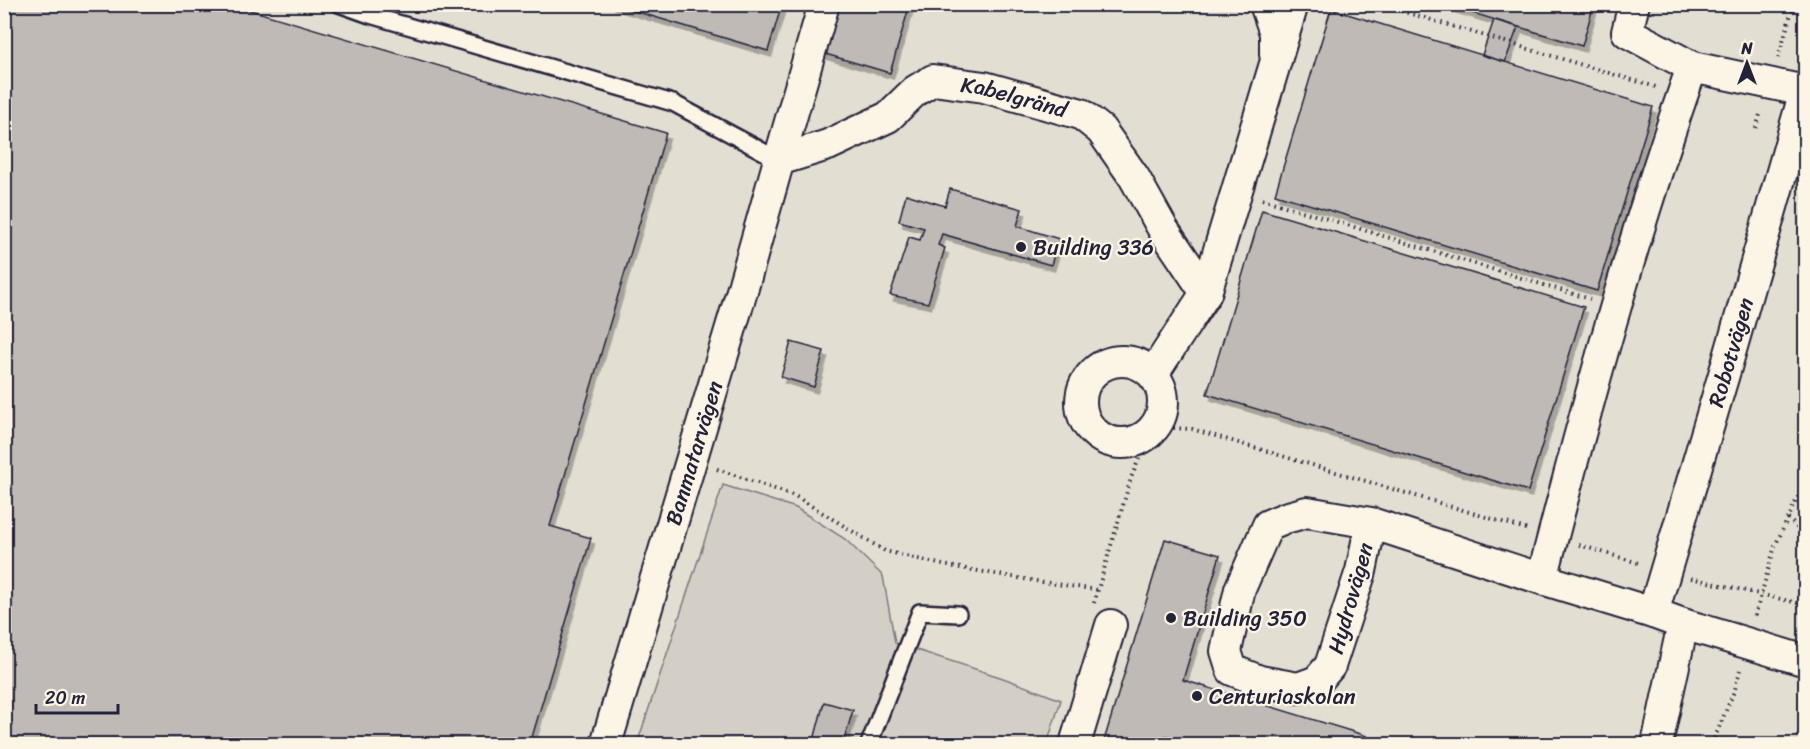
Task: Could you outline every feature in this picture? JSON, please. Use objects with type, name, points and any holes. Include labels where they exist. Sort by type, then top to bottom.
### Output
[{"type":"street","name":"Banmatarvägen","points":[[606,744],[782,159],[824,4]]},
{"type":"street","points":[[1266,4],[1275,33],[1275,63]]},
{"type":"street","points":[[1153,374],[1206,293],[1293,4]]},
{"type":"street","name":"Robotvägen","points":[[1634,4],[1627,32],[1688,81],[1805,89],[1653,613]]},
{"type":"street","name":"Kabelgränd","points":[[782,159],[828,145],[888,117],[915,92],[933,80],[984,87],[1081,114],[1101,130],[1134,177],[1163,229],[1206,293]]},
{"type":"street","points":[[1542,579],[1584,414],[1688,81]]},
{"type":"street","name":"Hydrovägen","points":[[1371,523],[1361,571],[1333,656],[1329,666],[1317,681],[1298,688],[1260,681],[1232,670],[1226,651],[1239,589],[1268,525],[1307,512],[1371,523],[1683,624],[1806,661]]},
{"type":"street","points":[[1657,744],[1683,624]]},
{"type":"street","points":[[1075,744],[1111,625]]},
{"type":"lane","points":[[339,4],[369,15],[674,103],[782,159]]},
{"type":"lane","points":[[869,744],[920,612],[958,614]]},
{"type":"path","points":[[1377,4],[1688,81]]},
{"type":"path","points":[[1238,192],[1616,308]]},
{"type":"path","points":[[712,467],[795,496],[885,551],[944,565],[1098,590]]},
{"type":"path","points":[[1806,480],[1775,546],[1761,594],[1806,605]]},
{"type":"path","points":[[1788,518],[1806,537]]},
{"type":"shaded area","points":[[4,5],[1805,5],[1805,742],[1804,744],[5,744]]},
{"type":"shaded area","points":[[723,485],[796,508],[845,539],[883,576],[895,643],[1003,678],[1061,700],[1047,744],[637,744]]},
{"type":"building","points":[[4,4],[230,4],[666,133],[550,526],[591,538],[530,744],[4,744]]},
{"type":"building","points":[[611,4],[782,4],[768,51]]},
{"type":"building","points":[[836,4],[910,4],[890,73],[822,53]]},
{"type":"building","points":[[1443,4],[1594,4],[1582,46]]},
{"type":"building","points":[[1331,9],[1653,107],[1597,291],[1275,194]]},
{"type":"building","points":[[1494,20],[1518,27],[1505,62],[1482,55]]},
{"type":"building","name":"Building 336","points":[[950,189],[1022,209],[1017,226],[1059,239],[1051,265],[942,234],[938,245],[945,248],[928,303],[890,295],[909,237],[920,240],[924,228],[899,221],[906,194],[945,206]]},
{"type":"building","points":[[1262,210],[1584,307],[1528,491],[1207,394]]},
{"type":"building","points":[[791,342],[824,351],[814,387],[781,377]]},
{"type":"building","name":"Building 350","points":[[1165,539],[1220,555],[1183,680],[1367,736],[1364,744],[1194,744],[1166,736],[1163,744],[1103,744]]},
{"type":"building","points":[[824,702],[853,710],[843,744],[813,744]]},
{"type":"place","name":"Building 336","points":[[1021,247]]},
{"type":"place","name":"Building 350","points":[[1171,618]]},
{"type":"place","name":"Centuriaskolan","points":[[1197,696]]}]
